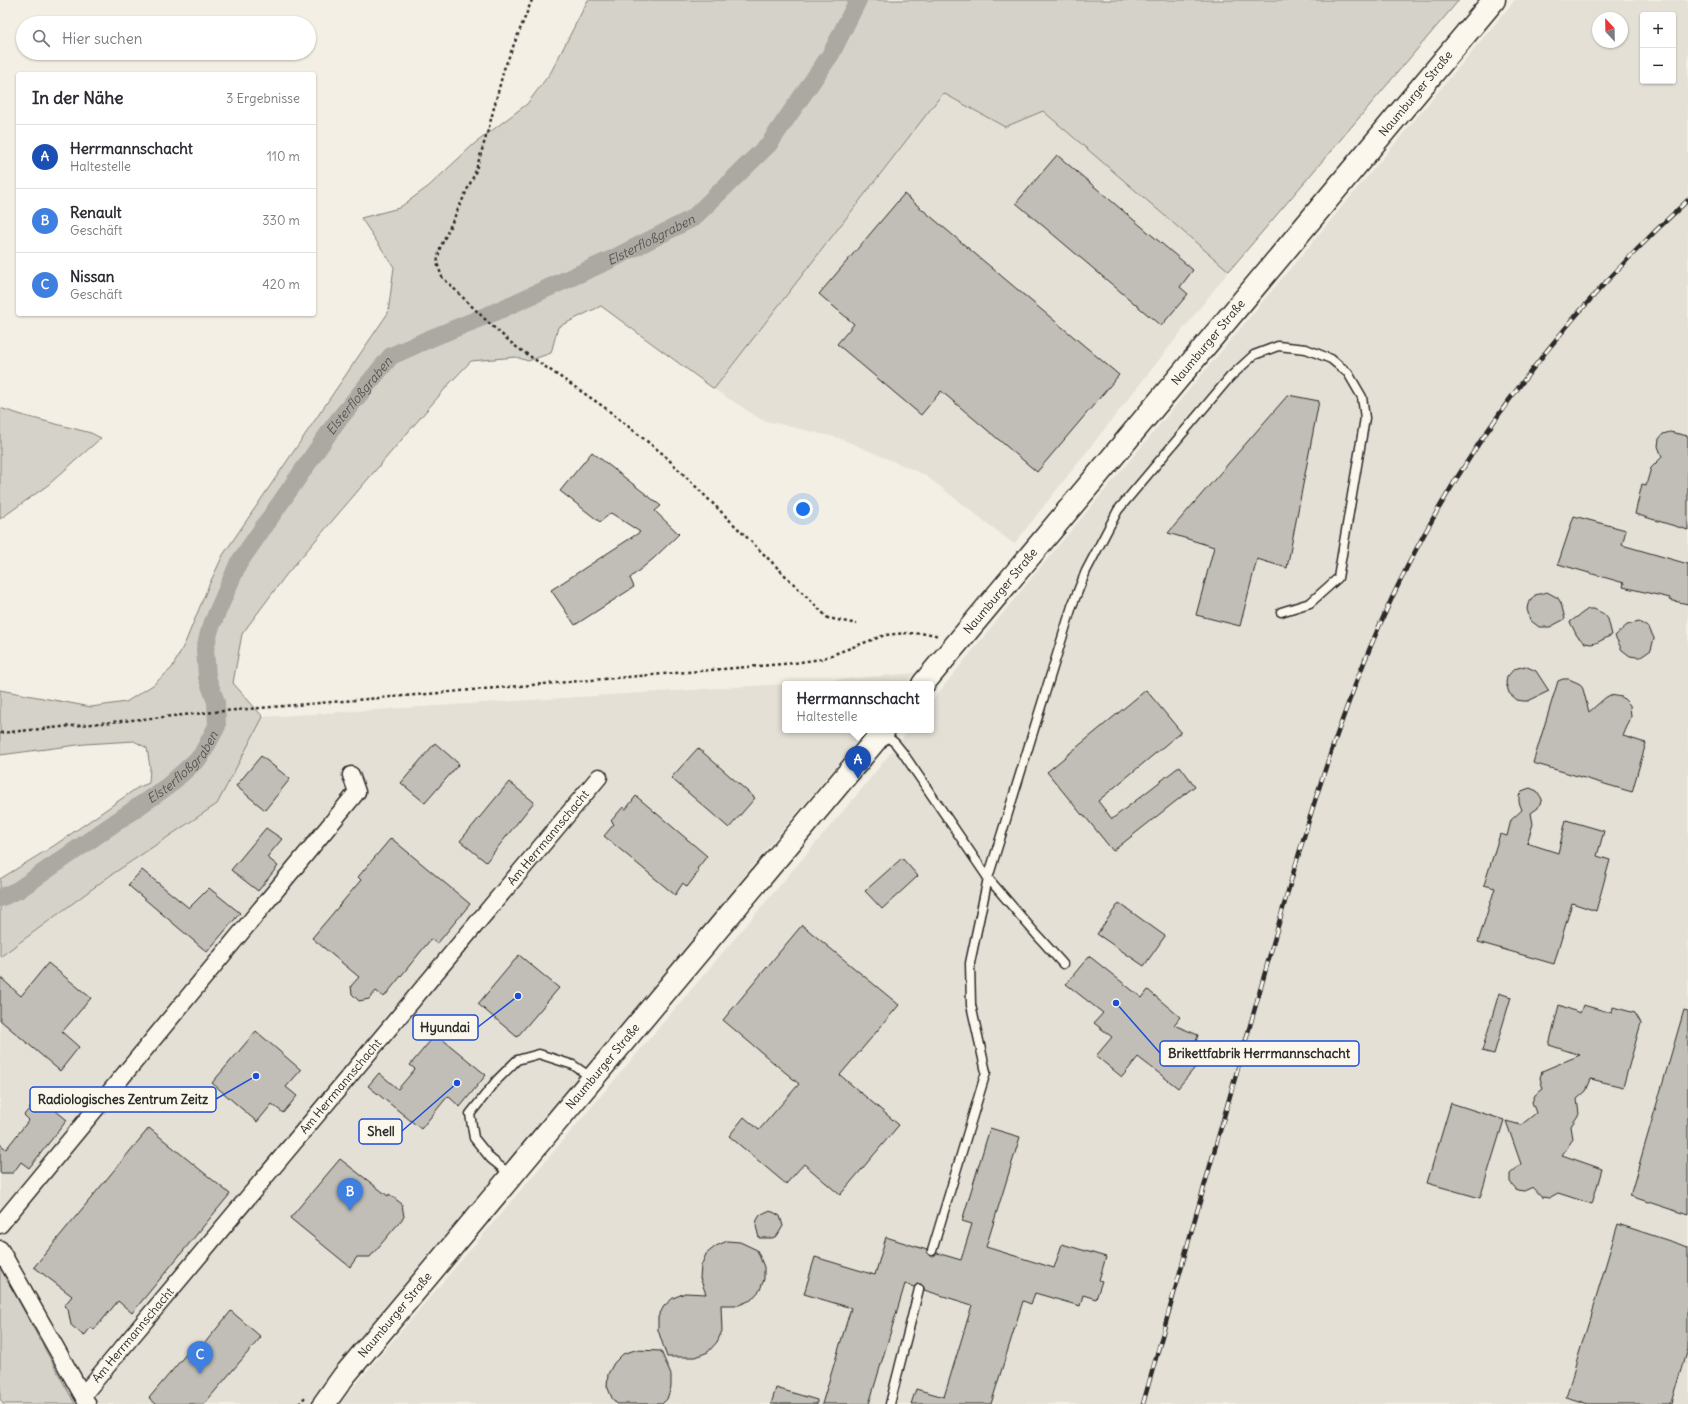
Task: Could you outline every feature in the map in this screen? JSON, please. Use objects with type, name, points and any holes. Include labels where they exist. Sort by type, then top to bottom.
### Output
[{"type":"main road","name":"Naumburger Straße","points":[[925,681],[1494,0]]},
{"type":"main road","name":"Naumburger Straße","points":[[324,1404],[344,1376],[511,1174],[881,733]]},
{"type":"street","points":[[0,1225],[357,792],[351,776]]},
{"type":"street","name":"Am Herrmannschacht","points":[[0,1249],[85,1399],[599,777]]},
{"type":"lane","points":[[932,1251],[986,1072],[971,1005],[970,963],[988,878],[1072,606],[1086,572],[1118,510],[1230,377],[1254,355],[1278,346],[1306,349],[1331,359],[1348,373],[1362,397],[1365,418],[1338,578],[1310,603],[1281,612]]},
{"type":"lane","points":[[885,733],[903,753],[988,878],[1063,964]]},
{"type":"lane","points":[[511,1174],[491,1158],[474,1138],[470,1114],[497,1080],[516,1060],[539,1054],[573,1065],[592,1078]]},
{"type":"lane","points":[[890,1404],[919,1289]]},
{"type":"path","points":[[532,0],[504,69],[475,173],[440,248],[437,263],[442,277],[477,310],[490,325],[516,346],[604,407],[663,454],[828,618],[857,624]]},
{"type":"path","points":[[0,733],[210,712],[794,663],[821,659],[885,636],[907,632],[932,634],[941,637]]},
{"type":"shaded area","points":[[588,0],[1459,0],[1229,271],[1043,111],[1005,127],[943,93],[714,389],[601,306],[558,327],[551,353],[528,361],[516,357],[471,361],[450,383],[286,575],[242,634],[233,683],[263,717],[217,804],[111,875],[0,957],[0,879],[55,845],[137,788],[149,783],[150,767],[147,748],[134,741],[85,744],[0,755],[0,690],[91,707],[126,702],[153,685],[172,668],[185,643],[223,555],[388,313],[394,267],[361,218],[399,208],[429,186],[474,144],[527,104],[551,72]]},
{"type":"shaded area","points":[[1515,0],[1688,0],[1688,1404],[339,1404],[860,791],[907,733],[934,733],[934,698],[1033,576]]},
{"type":"shaded area","points":[[943,93],[1005,127],[1043,111],[1229,271],[1014,544],[925,475],[839,438],[762,420],[714,389]]},
{"type":"shaded area","points":[[0,408],[91,433],[101,438],[48,485],[0,519]]},
{"type":"shaded area","points":[[915,673],[908,681],[823,681]]},
{"type":"shaded area","points":[[782,684],[782,733],[864,733],[763,853],[651,993],[366,1332],[309,1404],[75,1404],[0,1267],[0,957],[111,875],[217,804],[263,717]]},
{"type":"shaded area","points":[[0,1267],[75,1404],[3,1404],[0,1399]]},
{"type":"building","points":[[1057,155],[1193,270],[1180,287],[1188,294],[1161,326],[1016,203]]},
{"type":"building","points":[[904,194],[1119,375],[1037,472],[941,391],[921,415],[837,344],[854,324],[819,294]]},
{"type":"building","points":[[1288,395],[1319,401],[1287,568],[1257,559],[1240,626],[1196,615],[1214,547],[1168,533]]},
{"type":"building","points":[[1670,432],[1688,436],[1688,530],[1635,514],[1642,484],[1646,485],[1651,468],[1662,457],[1658,446],[1659,439],[1663,434]]},
{"type":"building","points":[[592,452],[661,506],[655,511],[679,534],[653,559],[630,578],[634,587],[575,625],[551,590],[640,532],[611,513],[600,522],[560,491]]},
{"type":"building","points":[[1574,516],[1626,530],[1622,545],[1688,564],[1688,604],[1669,600],[1670,598],[1623,587],[1624,583],[1558,564]]},
{"type":"building","points":[[1547,592],[1558,598],[1561,603],[1565,619],[1550,627],[1539,627],[1530,620],[1527,609],[1528,604],[1535,595]]},
{"type":"building","points":[[1588,609],[1594,609],[1604,614],[1608,619],[1612,635],[1591,644],[1585,643],[1577,636],[1570,622]]},
{"type":"building","points":[[1639,622],[1649,628],[1654,638],[1651,650],[1641,657],[1630,656],[1622,650],[1615,636],[1627,625]]},
{"type":"building","points":[[1525,666],[1536,671],[1549,691],[1528,701],[1517,700],[1509,693],[1506,683],[1507,677],[1514,669]]},
{"type":"building","points":[[1569,679],[1580,684],[1583,689],[1589,712],[1610,695],[1622,697],[1630,705],[1631,717],[1623,736],[1646,743],[1632,792],[1533,763],[1558,681]]},
{"type":"building","points":[[1146,690],[1181,732],[1098,801],[1112,819],[1180,766],[1195,786],[1113,851],[1047,772]]},
{"type":"building","points":[[435,743],[459,764],[425,803],[401,783]]},
{"type":"building","points":[[698,748],[755,798],[729,828],[671,778]]},
{"type":"building","points":[[261,756],[290,779],[265,810],[236,786]]},
{"type":"building","points":[[509,782],[534,802],[486,862],[460,841]]},
{"type":"building","points":[[1530,788],[1537,791],[1542,799],[1538,808],[1531,813],[1533,824],[1527,843],[1558,853],[1566,820],[1604,831],[1597,856],[1610,860],[1596,911],[1572,903],[1554,964],[1478,942],[1495,888],[1484,885],[1500,834],[1507,836],[1511,820],[1522,810],[1519,802],[1519,795],[1524,790]]},
{"type":"building","points":[[636,796],[707,856],[697,869],[699,871],[687,887],[683,883],[675,895],[604,836],[614,824],[611,821],[623,807],[626,809]]},
{"type":"building","points":[[266,828],[282,839],[267,857],[278,866],[258,891],[231,870]]},
{"type":"building","points":[[391,838],[470,904],[437,944],[431,939],[384,997],[376,991],[369,999],[359,1001],[352,994],[351,986],[359,977],[312,938],[361,880],[358,877]]},
{"type":"building","points":[[902,858],[918,876],[882,909],[865,891]]},
{"type":"building","points":[[142,870],[189,908],[209,888],[240,913],[207,952],[128,885]]},
{"type":"building","points":[[1119,903],[1165,936],[1144,966],[1097,934]]},
{"type":"building","points":[[802,925],[899,1005],[840,1075],[899,1125],[840,1195],[804,1164],[786,1184],[729,1136],[744,1117],[759,1130],[799,1084],[723,1020]]},
{"type":"building","points":[[519,955],[559,988],[517,1037],[478,1004]]},
{"type":"building","points":[[1089,956],[1142,998],[1148,990],[1180,1017],[1174,1025],[1198,1035],[1191,1059],[1198,1064],[1178,1088],[1138,1057],[1122,1077],[1096,1056],[1112,1037],[1094,1023],[1103,1013],[1066,984]]},
{"type":"building","points":[[48,963],[91,998],[62,1032],[79,1047],[60,1071],[0,1020],[0,977],[21,996]]},
{"type":"building","points":[[1499,993],[1511,997],[1494,1054],[1482,1051]]},
{"type":"building","points":[[1559,1005],[1580,1013],[1583,1005],[1612,1013],[1613,1007],[1635,1013],[1641,1023],[1623,1087],[1591,1079],[1586,1091],[1577,1099],[1579,1114],[1571,1126],[1573,1139],[1562,1155],[1602,1169],[1592,1204],[1558,1193],[1549,1198],[1542,1197],[1533,1187],[1524,1191],[1517,1190],[1510,1182],[1510,1174],[1521,1164],[1506,1121],[1521,1125],[1536,1113],[1532,1102],[1535,1095],[1543,1089],[1540,1078],[1542,1071],[1580,1055],[1549,1045]]},
{"type":"building","points":[[1684,1010],[1688,1011],[1688,1215],[1630,1196]]},
{"type":"building","points":[[256,1031],[301,1070],[286,1087],[297,1096],[283,1113],[272,1104],[257,1122],[212,1083]]},
{"type":"building","points":[[436,1034],[486,1075],[460,1107],[448,1096],[421,1129],[368,1086],[379,1073],[398,1089],[415,1069],[410,1065]]},
{"type":"building","points":[[39,1097],[67,1120],[29,1168],[21,1162],[13,1173],[0,1173],[0,1144],[6,1149],[29,1120],[24,1115]]},
{"type":"building","points":[[1451,1103],[1504,1120],[1480,1198],[1427,1183]]},
{"type":"building","points":[[149,1128],[230,1194],[132,1313],[118,1301],[94,1330],[91,1327],[84,1336],[71,1325],[68,1309],[64,1306],[72,1296],[34,1267]]},
{"type":"building","points":[[990,1128],[1020,1137],[986,1247],[1054,1268],[1062,1244],[1106,1257],[1099,1280],[1102,1281],[1096,1299],[1083,1295],[1080,1306],[1035,1293],[1031,1304],[1023,1301],[991,1404],[911,1404],[916,1389],[944,1397],[972,1305],[924,1290],[924,1287],[921,1284],[917,1284],[914,1287],[905,1284],[869,1404],[822,1404],[851,1308],[804,1294],[815,1257],[875,1275],[886,1237],[927,1250],[928,1254],[931,1256],[937,1253],[961,1260],[972,1224],[962,1221]]},
{"type":"building","points":[[340,1159],[388,1196],[389,1194],[402,1204],[404,1217],[370,1257],[357,1257],[350,1267],[290,1218]]},
{"type":"building","points":[[768,1211],[780,1216],[783,1226],[777,1236],[772,1238],[759,1238],[756,1226],[757,1220],[760,1215]]},
{"type":"building","points":[[1618,1224],[1688,1247],[1688,1349],[1672,1404],[1588,1404],[1566,1397]]},
{"type":"building","points":[[727,1241],[740,1242],[757,1250],[764,1267],[764,1279],[760,1290],[751,1300],[739,1305],[721,1305],[722,1331],[717,1342],[708,1352],[696,1357],[667,1357],[658,1330],[658,1317],[664,1306],[673,1298],[685,1293],[706,1294],[700,1278],[701,1266],[706,1254],[716,1246]]},
{"type":"building","points":[[231,1311],[261,1337],[204,1404],[156,1404],[149,1398],[193,1346],[199,1350]]},
{"type":"building","points":[[635,1350],[661,1351],[671,1375],[671,1387],[667,1399],[662,1404],[617,1404],[612,1398],[607,1386],[608,1374],[614,1363],[623,1354]]},
{"type":"building","points":[[776,1388],[817,1400],[817,1404],[771,1404]]},
{"type":"waterway","name":"Elsterfloßgraben","points":[[0,898],[18,890],[168,786],[201,756],[217,726],[216,702],[207,677],[205,649],[210,629],[238,564],[335,424],[391,356],[493,313],[612,259],[693,218],[769,144],[831,54],[858,0]]},
{"type":"railway","points":[[1143,1404],[1283,907],[1311,813],[1342,720],[1378,629],[1406,568],[1438,510],[1473,453],[1510,398],[1594,295],[1640,246],[1688,200]]},
{"type":"place","name":"Herrmannschacht","points":[[858,779]]},
{"type":"place","name":"Hyundai","points":[[518,996]]},
{"type":"place","name":"Brikettfabrik Herrmannschacht","points":[[1116,1003]]},
{"type":"place","name":"Radiologisches Zentrum Zeitz","points":[[256,1076]]},
{"type":"place","name":"Shell","points":[[457,1083]]},
{"type":"place","name":"Renault","points":[[350,1211]]},
{"type":"place","name":"Nissan","points":[[200,1374]]}]
